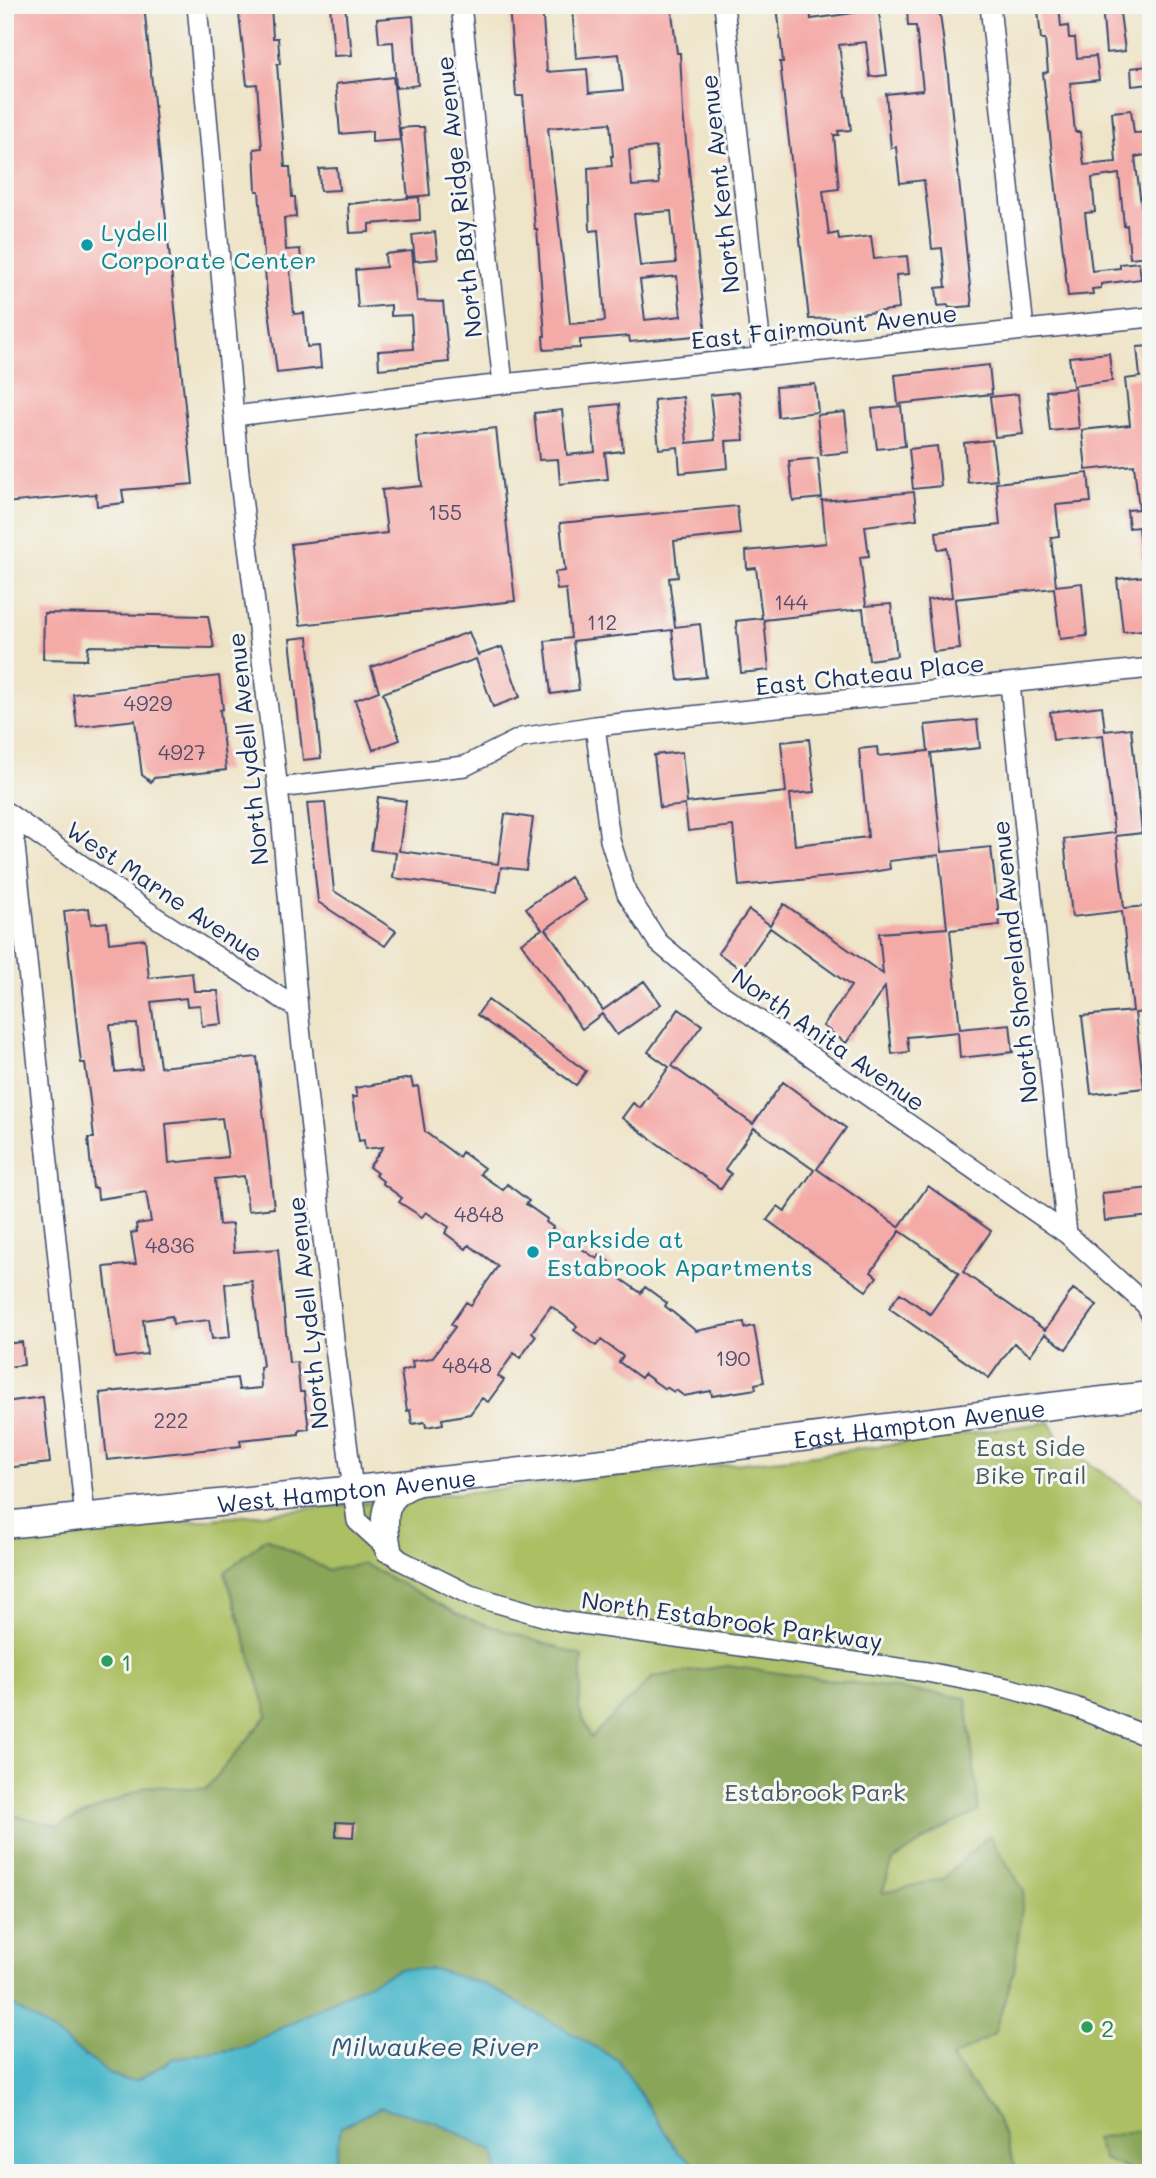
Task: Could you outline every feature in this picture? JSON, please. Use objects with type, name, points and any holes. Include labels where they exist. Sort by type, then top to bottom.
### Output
[{"type":"main road","name":"East Hampton Avenue","points":[[688,1452],[975,1414],[1151,1395]]},
{"type":"main road","name":"West Hampton Avenue","points":[[5,1525],[688,1452]]},
{"type":"main road","points":[[388,1549],[383,1523],[386,1507],[392,1497],[407,1486],[423,1480]]},
{"type":"street","name":"North Lydell Avenue","points":[[197,5],[239,473],[278,788],[298,1009],[352,1488]]},
{"type":"street","name":"North Bay Ridge Avenue","points":[[461,5],[503,384]]},
{"type":"street","name":"North Kent Avenue","points":[[724,5],[762,357]]},
{"type":"street","points":[[990,5],[1024,329]]},
{"type":"street","name":"East Fairmount Avenue","points":[[234,416],[503,384],[1151,317]]},
{"type":"street","name":"East Chateau Place","points":[[278,788],[465,766],[521,738],[595,726],[1151,668]]},
{"type":"street","name":"North Shoreland Avenue","points":[[1010,684],[1067,1234]]},
{"type":"street","name":"North Anita Avenue","points":[[595,726],[610,840],[627,894],[658,942],[714,989],[1067,1234],[1146,1305],[1151,1315]]},
{"type":"street","points":[[9,814],[85,1517]]},
{"type":"street","name":"West Marne Avenue","points":[[9,814],[157,918],[298,1009]]},
{"type":"street","name":"North Estabrook Parkway","points":[[352,1488],[357,1521],[400,1560],[470,1595],[560,1621],[941,1675],[1008,1688],[1075,1707],[1151,1738]]},
{"type":"green space","name":"Estabrook Park","points":[[1050,1422],[1060,1443],[1151,1506],[1151,2173],[707,2173],[678,2152],[5,2000],[5,1541],[800,1457]]},
{"type":"green space","points":[[266,1538],[328,1570],[364,1564],[464,1617],[582,1656],[579,1709],[591,1738],[653,1677],[727,1666],[966,1698],[979,1811],[940,1830],[893,1861],[882,1893],[944,1878],[989,1835],[1024,1891],[1014,1972],[994,2034],[952,2058],[997,2118],[1018,2173],[707,2173],[678,2152],[618,2060],[340,1997],[243,2048],[175,2058],[137,2080],[124,2080],[107,2072],[5,2000],[5,1813],[58,1826],[148,1786],[206,1789],[268,1715],[225,1572]]},
{"type":"green space","points":[[381,2107],[435,2122],[494,2151],[497,2173],[336,2173],[334,2166],[341,2127]]},
{"type":"green space","points":[[1151,2128],[1151,2173],[1137,2173],[1103,2159],[1095,2139]]},
{"type":"water","name":"Milwaukee River","points":[[399,1969],[434,1969],[489,1986],[618,2060],[678,2152],[707,2173],[497,2173],[494,2151],[435,2122],[381,2107],[341,2127],[334,2166],[336,2173],[5,2173],[5,2000],[107,2072],[124,2080],[137,2080],[175,2058],[243,2048]]},
{"type":"building","name":"Lydell Corporate Center","points":[[144,5],[193,484],[122,490],[124,503],[97,506],[96,494],[5,503],[5,7]]},
{"type":"building","points":[[238,5],[271,5],[273,38],[278,38],[280,64],[277,64],[285,167],[290,167],[292,197],[295,197],[296,217],[284,218],[286,250],[300,249],[302,268],[290,269],[294,314],[304,313],[307,347],[319,346],[321,368],[277,373],[267,295],[259,191],[256,191],[254,149],[262,148],[257,84],[247,85]]},
{"type":"building","points":[[330,5],[345,5],[352,55],[334,56]]},
{"type":"building","points":[[509,5],[542,5],[547,72],[587,69],[589,93],[623,90],[619,54],[576,58],[572,5],[671,5],[677,53],[680,53],[683,112],[706,335],[630,342],[629,336],[580,340],[580,348],[544,350],[537,229],[523,96],[516,96]],"holes":[[[610,123],[612,166],[588,168],[590,231],[598,230],[605,321],[570,324],[548,128]],[[656,147],[659,184],[632,186],[629,150]],[[671,211],[676,263],[640,266],[634,214]],[[677,276],[681,316],[645,320],[640,280]]]},
{"type":"building","points":[[777,5],[810,5],[811,19],[861,12],[860,5],[878,5],[887,75],[870,77],[866,42],[839,45],[851,130],[838,131],[839,135],[834,135],[839,189],[823,191],[829,235],[838,233],[839,240],[871,236],[874,259],[907,256],[909,274],[896,275],[899,309],[845,318],[809,319],[780,62],[783,62]]},
{"type":"building","points":[[936,5],[937,14],[940,14],[948,75],[972,306],[949,308],[948,305],[938,306],[936,288],[946,287],[942,248],[932,249],[924,180],[900,183],[896,147],[891,148],[886,94],[923,90],[916,26],[908,26],[907,8]]},
{"type":"building","points":[[1044,5],[1059,5],[1061,27],[1068,26],[1069,38],[1075,38],[1077,58],[1096,56],[1099,80],[1070,83],[1075,132],[1080,132],[1084,165],[1116,162],[1112,112],[1131,110],[1134,133],[1151,132],[1151,154],[1135,157],[1141,206],[1151,205],[1151,234],[1146,234],[1148,256],[1130,258],[1119,174],[1092,178],[1095,212],[1085,213],[1092,271],[1120,268],[1120,264],[1139,262],[1141,279],[1101,284],[1101,288],[1092,289],[1093,294],[1068,296],[1043,73],[1048,72],[1045,39],[1041,39],[1038,10],[1045,10]]},
{"type":"building","points":[[1102,5],[1119,5],[1125,51],[1106,53]]},
{"type":"building","points":[[413,16],[418,85],[396,88],[393,42],[379,43],[377,19]]},
{"type":"building","points":[[1148,66],[1150,84],[1132,86],[1131,68]]},
{"type":"building","points":[[393,77],[400,140],[372,142],[372,131],[340,134],[336,84]]},
{"type":"building","points":[[424,127],[430,195],[408,197],[400,128]]},
{"type":"building","points":[[337,168],[339,190],[320,191],[319,169]]},
{"type":"building","points":[[419,197],[420,220],[369,224],[369,232],[350,233],[348,204]]},
{"type":"building","points":[[435,232],[438,259],[415,261],[412,235]]},
{"type":"building","points":[[412,251],[417,301],[443,302],[449,362],[379,369],[378,351],[413,349],[411,315],[391,316],[391,305],[358,308],[355,270],[386,267],[385,254]]},
{"type":"building","points":[[1151,346],[1151,386],[1145,387],[1151,443],[1151,559],[1141,559],[1138,527],[1129,528],[1127,510],[1139,509],[1134,465],[1086,470],[1082,430],[1130,425],[1125,379],[1140,377],[1137,347]]},
{"type":"building","points":[[1109,353],[1112,381],[1073,386],[1069,357]]},
{"type":"building","points":[[989,365],[992,394],[898,404],[895,375]]},
{"type":"building","points":[[815,384],[818,412],[778,417],[776,387]]},
{"type":"building","points":[[1075,388],[1079,428],[1050,431],[1046,391]]},
{"type":"building","points":[[739,392],[744,440],[726,441],[728,468],[680,473],[678,447],[659,449],[654,400],[683,397],[687,443],[715,440],[710,395]]},
{"type":"building","points":[[1018,394],[1023,434],[995,437],[990,397]]},
{"type":"building","points":[[619,404],[623,451],[605,453],[608,479],[560,484],[558,459],[539,460],[534,413],[562,410],[567,455],[595,452],[591,407]]},
{"type":"building","points":[[901,406],[905,446],[877,449],[872,409]]},
{"type":"building","points":[[845,412],[849,452],[821,455],[817,415]]},
{"type":"building","points":[[496,428],[515,601],[300,625],[291,544],[387,533],[382,490],[422,486],[416,437]]},
{"type":"building","points":[[992,440],[997,480],[968,483],[964,443]]},
{"type":"building","points":[[937,446],[941,486],[913,489],[909,449]]},
{"type":"building","points":[[818,458],[822,498],[793,501],[789,461]]},
{"type":"building","points":[[1088,473],[1091,502],[1056,505],[1059,536],[1051,537],[1056,586],[1082,583],[1087,636],[1060,639],[1054,588],[955,599],[960,649],[933,652],[927,600],[952,597],[947,548],[938,549],[936,532],[1000,525],[996,483]]},
{"type":"building","points":[[914,492],[917,519],[865,526],[869,556],[860,557],[866,606],[891,604],[897,656],[869,660],[863,609],[764,620],[769,670],[741,673],[736,621],[762,618],[756,568],[747,569],[746,551],[826,543],[822,501]]},
{"type":"building","points":[[737,506],[740,534],[674,541],[678,577],[669,578],[675,627],[700,624],[706,677],[678,680],[672,630],[573,641],[579,690],[551,694],[545,641],[571,638],[566,589],[557,590],[555,572],[565,571],[560,523]]},
{"type":"building","points":[[1146,576],[1151,629],[1123,632],[1117,579]]},
{"type":"building","points":[[44,613],[208,616],[214,648],[88,646],[87,660],[43,659]]},
{"type":"building","points":[[469,632],[478,655],[502,647],[520,697],[493,707],[476,659],[442,671],[383,693],[400,740],[373,750],[355,700],[379,691],[371,667]]},
{"type":"building","points":[[308,637],[321,758],[303,760],[290,639]]},
{"type":"building","points":[[219,676],[226,770],[154,778],[151,782],[142,775],[135,720],[77,727],[73,694]]},
{"type":"building","points":[[1102,706],[1105,731],[1131,728],[1142,833],[1116,836],[1124,908],[1150,906],[1151,1011],[1135,1013],[1144,1088],[1091,1094],[1082,1016],[1133,1011],[1122,911],[1072,917],[1064,839],[1114,833],[1103,735],[1053,740],[1050,712]]},
{"type":"building","points":[[977,720],[980,748],[931,753],[942,852],[991,847],[1000,925],[950,930],[960,1029],[1010,1024],[1013,1052],[960,1058],[958,1032],[907,1037],[909,1052],[892,1054],[885,987],[846,1043],[823,1026],[851,986],[770,928],[741,969],[718,953],[749,910],[770,925],[784,904],[883,974],[879,933],[947,928],[939,855],[889,861],[890,869],[860,874],[739,886],[733,826],[688,831],[685,805],[660,808],[654,755],[682,752],[687,803],[786,792],[781,742],[809,739],[815,792],[790,794],[795,845],[868,837],[859,749],[877,747],[878,756],[928,751],[925,725]]},
{"type":"building","points":[[378,797],[406,801],[399,851],[498,864],[505,814],[533,818],[526,870],[501,867],[497,892],[393,878],[396,853],[371,850]]},
{"type":"building","points":[[325,802],[334,891],[396,931],[385,946],[318,902],[307,803]]},
{"type":"building","points":[[570,877],[586,900],[546,929],[603,1010],[644,981],[661,1004],[617,1035],[602,1014],[582,1029],[521,943],[542,929],[526,908]]},
{"type":"building","points":[[89,908],[91,924],[107,922],[109,943],[145,939],[149,978],[192,973],[194,991],[218,991],[222,1024],[202,1026],[200,1005],[187,1006],[186,998],[151,1002],[160,1067],[257,1057],[274,1208],[248,1211],[244,1176],[215,1179],[219,1225],[232,1224],[234,1252],[278,1249],[289,1363],[297,1362],[300,1392],[304,1392],[309,1429],[299,1430],[299,1434],[240,1440],[241,1446],[107,1460],[100,1393],[237,1378],[239,1390],[261,1388],[260,1367],[263,1366],[252,1281],[225,1284],[230,1337],[212,1339],[209,1320],[173,1324],[172,1316],[143,1320],[147,1354],[115,1358],[104,1267],[136,1264],[131,1233],[137,1232],[136,1224],[151,1222],[146,1192],[98,1199],[97,1188],[93,1188],[88,1138],[94,1138],[85,1063],[81,1063],[64,911]],"holes":[[[137,1024],[142,1069],[115,1072],[110,1025]],[[222,1118],[228,1157],[169,1163],[166,1124]]]},
{"type":"building","points":[[488,1000],[586,1071],[576,1085],[477,1015]]},
{"type":"building","points":[[679,1009],[702,1025],[672,1066],[753,1124],[783,1082],[846,1128],[817,1169],[899,1227],[928,1186],[991,1231],[963,1272],[1045,1330],[1073,1289],[1097,1305],[1066,1349],[1045,1334],[1030,1355],[1014,1343],[989,1378],[889,1308],[900,1293],[930,1314],[959,1273],[939,1258],[900,1231],[871,1272],[877,1277],[866,1291],[767,1220],[778,1206],[785,1211],[814,1170],[754,1128],[725,1169],[731,1174],[721,1189],[622,1118],[633,1103],[640,1108],[669,1067],[648,1052]]},
{"type":"building","name":"Parkside at Estabrook Apartments","points":[[411,1078],[413,1087],[418,1086],[425,1132],[459,1157],[462,1152],[484,1168],[480,1174],[503,1190],[507,1184],[529,1201],[526,1204],[547,1219],[546,1222],[552,1229],[597,1259],[600,1255],[622,1271],[618,1277],[641,1293],[645,1287],[667,1303],[665,1306],[696,1331],[744,1322],[745,1328],[754,1326],[764,1382],[755,1384],[756,1389],[712,1396],[711,1391],[684,1396],[676,1390],[674,1392],[666,1387],[665,1389],[644,1374],[641,1378],[619,1362],[623,1356],[601,1340],[596,1346],[574,1330],[577,1326],[551,1306],[532,1332],[536,1336],[520,1358],[514,1353],[498,1376],[504,1380],[488,1402],[482,1398],[470,1414],[442,1419],[443,1424],[426,1427],[425,1422],[412,1424],[410,1410],[407,1411],[401,1371],[413,1368],[412,1361],[432,1358],[455,1327],[451,1324],[466,1302],[471,1305],[498,1266],[469,1245],[466,1249],[445,1233],[449,1227],[426,1212],[422,1217],[399,1202],[402,1198],[382,1183],[375,1175],[377,1173],[369,1167],[383,1147],[365,1149],[364,1140],[359,1141],[352,1097],[357,1097],[355,1088]]},
{"type":"building","points":[[1151,1188],[1151,1216],[1105,1221],[1102,1193]]},
{"type":"building","points":[[22,1342],[24,1365],[5,1367],[5,1344]]},
{"type":"building","points":[[43,1397],[50,1463],[5,1468],[5,1402]]},
{"type":"building","points":[[336,1822],[354,1823],[353,1837],[336,1836]]},
{"type":"place","name":"Lydell Corporate Center","points":[[87,245]]},
{"type":"place","name":"Parkside at Estabrook Apartments","points":[[533,1252]]},
{"type":"place","name":"1","points":[[107,1661]]},
{"type":"place","name":"2","points":[[1087,2027]]},
{"type":"park label","name":"East Side Bike Trail","points":[[1031,1460]]}]
